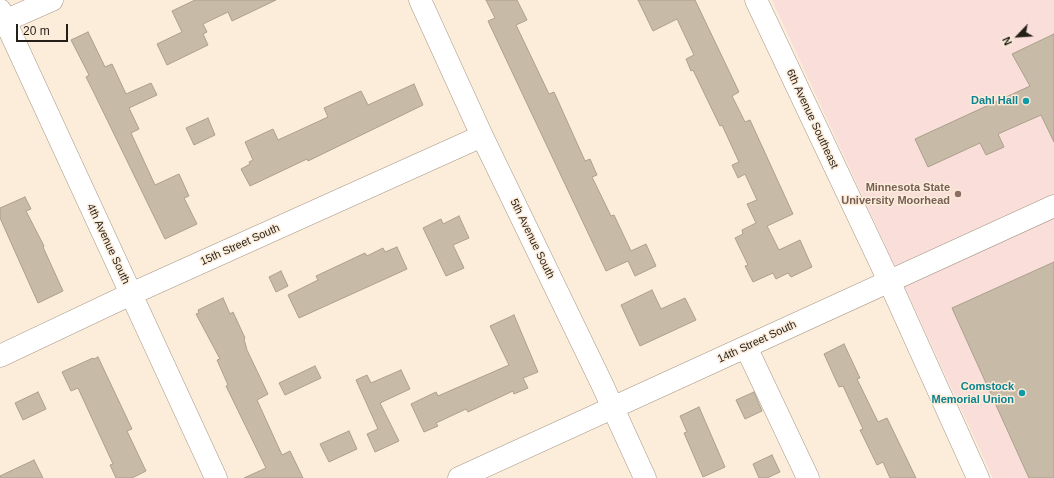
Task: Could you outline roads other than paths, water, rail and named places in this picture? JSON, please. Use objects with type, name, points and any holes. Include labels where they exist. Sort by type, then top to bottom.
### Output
[{"type":"street","points":[[2,18],[52,0]]},
{"type":"street","name":"5th Avenue South","points":[[420,0],[482,136],[645,478]]},
{"type":"street","name":"6th Avenue Southeast","points":[[756,0],[889,281],[978,478]]},
{"type":"street","name":"4th Avenue South","points":[[2,18],[216,478]]},
{"type":"street","name":"15th Street South","points":[[0,356],[131,294],[482,136]]},
{"type":"street","name":"14th Street South","points":[[459,478],[1054,206]]},
{"type":"street","points":[[746,346],[808,478]]},
{"type":"place","name":"Dahl Hall","points":[[1026,101]]},
{"type":"place","name":"Minnesota State University Moorhead","points":[[958,194]]},
{"type":"place","name":"Comstock Memorial Union","points":[[1022,393]]}]
